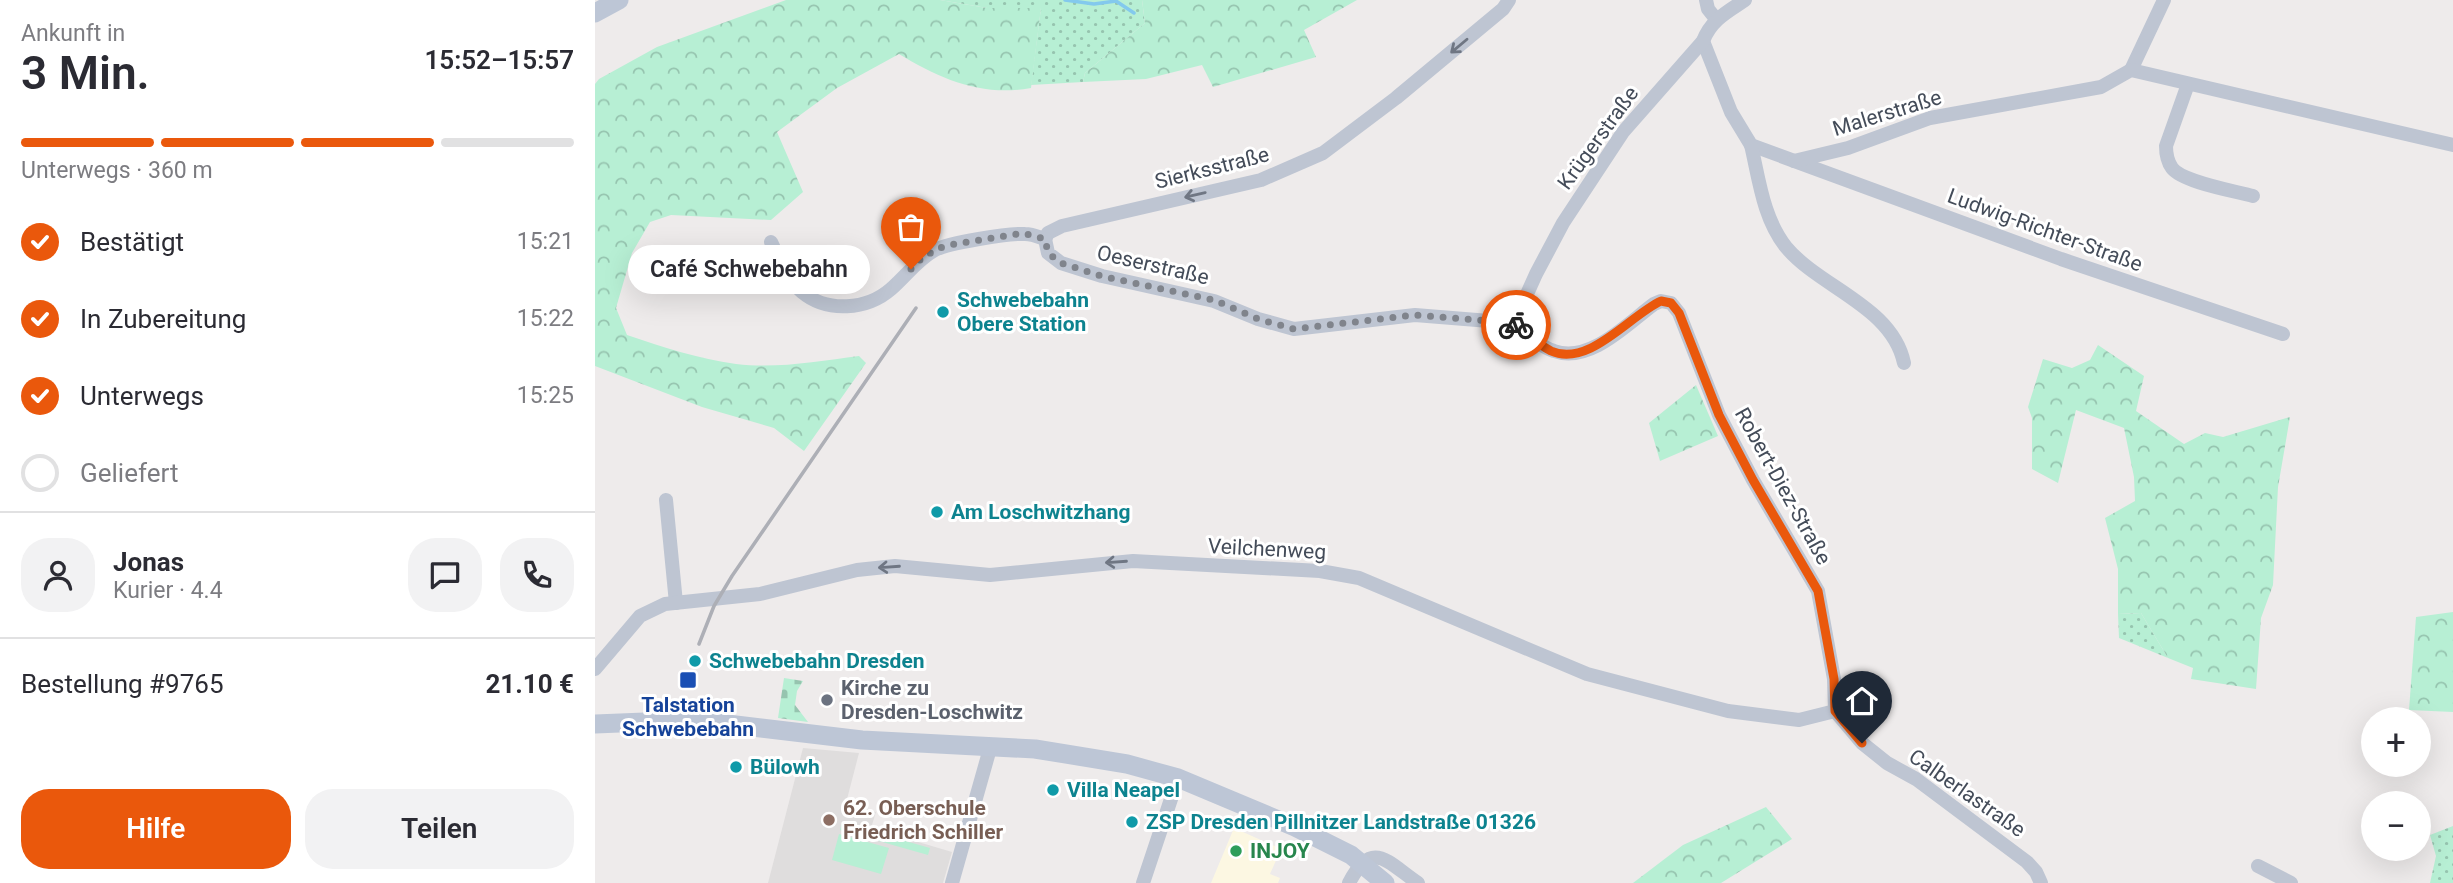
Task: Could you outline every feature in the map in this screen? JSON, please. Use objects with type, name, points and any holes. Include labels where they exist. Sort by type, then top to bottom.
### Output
[{"type":"main road","points":[[595,13],[617,0]]},
{"type":"main road","points":[[595,724],[694,720],[862,740],[991,745],[1076,754],[1127,764],[1178,778],[1288,824],[1338,848],[1362,863],[1385,883]]},
{"type":"street","name":"Sierksstraße","points":[[1045,239],[1048,233],[1062,226],[1261,180],[1323,153],[1396,98],[1503,9],[1509,0]]},
{"type":"street","points":[[1706,0],[1708,9],[1716,19]]},
{"type":"street","name":"Krügerstraße","points":[[1514,323],[1563,223],[1623,132],[1703,41],[1708,28],[1716,19],[1745,0]]},
{"type":"street","points":[[2164,0],[2131,70],[2453,145]]},
{"type":"street","points":[[1703,41],[1731,112],[1751,145],[1769,218],[1786,246],[1814,272],[1872,313],[1896,339],[1904,363]]},
{"type":"street","name":"Malerstraße","points":[[1794,161],[1848,148],[1930,118],[2101,87],[2131,70]]},
{"type":"street","points":[[2188,83],[2166,146],[2166,156],[2173,170],[2185,177],[2253,197]]},
{"type":"street","points":[[1751,145],[1794,161]]},
{"type":"street","name":"Ludwig-Richter-Straße","points":[[1794,161],[2061,259],[2283,334]]},
{"type":"street","points":[[771,242],[796,286],[823,304],[840,307],[858,305],[877,298],[892,288],[922,258],[939,248],[1023,233],[1045,239]]},
{"type":"street","name":"Oeserstraße","points":[[1045,239],[1048,253],[1061,263],[1139,286],[1214,300],[1258,319],[1294,329],[1415,315],[1514,323]]},
{"type":"street","name":"Robert-Diez-Straße","points":[[1514,323],[1551,351],[1569,354],[1602,342],[1661,301],[1671,303],[1679,313],[1719,415],[1753,480],[1818,591],[1834,679],[1835,711]]},
{"type":"street","points":[[666,500],[676,603]]},
{"type":"street","name":"Veilchenweg","points":[[595,670],[640,616],[665,604],[760,594],[857,570],[895,566],[990,575],[1133,561],[1320,571],[1359,578],[1587,674],[1728,711],[1800,719],[1835,711]]},
{"type":"street","name":"Calberlastraße","points":[[1835,711],[1855,736],[1879,756],[1924,785],[2028,862],[2041,883]]},
{"type":"street","points":[[952,883],[991,745]]},
{"type":"street","points":[[1143,883],[1178,778]]},
{"type":"street","points":[[1349,883],[1356,869],[1373,856],[1380,857],[1418,883]]},
{"type":"street","points":[[2258,866],[2291,883]]},
{"type":"shaded area","name":"62. Oberschule Friedrich Schiller","points":[[803,748],[859,753],[846,803],[876,812],[871,828],[952,852],[943,883],[768,883]]},
{"type":"shaded area","points":[[1234,828],[1281,849],[1270,874],[1280,878],[1278,883],[1211,883]]},
{"type":"green space","points":[[786,0],[940,0],[987,8],[1041,8],[1031,88],[995,90],[962,84],[899,54],[837,88],[777,132],[803,192],[771,220],[671,215],[650,222],[632,253],[616,308],[627,335],[695,356],[736,364],[782,365],[859,356],[866,363],[804,451],[774,428],[702,407],[595,366],[595,84],[599,79],[657,47]]},
{"type":"green space","points":[[940,0],[1142,0],[1145,23],[1085,73],[1083,82],[1031,85],[1041,8],[987,8]]},
{"type":"green space","points":[[1142,0],[1357,0],[1304,30],[1316,57],[1213,87],[1202,65],[1146,79],[1083,82],[1085,73],[1145,23]]},
{"type":"green space","points":[[2098,345],[2144,376],[2136,411],[2184,444],[2205,433],[2223,437],[2290,417],[2278,487],[2273,585],[2261,618],[2256,689],[2191,679],[2193,668],[2168,658],[2141,613],[2118,614],[2118,569],[2105,518],[2135,501],[2134,477],[2124,428],[2076,410],[2058,483],[2032,469],[2032,418],[2028,407],[2043,359],[2072,368],[2090,360]]},
{"type":"green space","points":[[1696,385],[1718,436],[1660,461],[1649,423]]},
{"type":"green space","points":[[2453,612],[2453,712],[2431,711],[2431,707],[2409,707],[2416,617]]},
{"type":"green space","points":[[2141,613],[2168,658],[2119,638],[2118,614]]},
{"type":"green space","points":[[784,678],[803,681],[797,691],[795,705],[808,722],[778,718]]},
{"type":"green space","points":[[1766,807],[1792,839],[1721,883],[1633,883],[1683,845]]},
{"type":"green space","points":[[842,823],[930,848],[928,855],[840,830]]},
{"type":"green space","points":[[2453,826],[2453,883],[2430,883],[2436,856],[2431,835]]},
{"type":"green space","points":[[839,834],[889,848],[881,874],[832,860]]},
{"type":"waterway","points":[[1065,0],[1094,4],[1116,1],[1134,13]]},
{"type":"railway","points":[[699,644],[714,606],[732,576],[916,308]]},
{"type":"way so far","points":[[911,269],[922,258],[939,248],[1023,233],[1045,239],[1048,253],[1061,263],[1139,286],[1214,300],[1258,319],[1294,329],[1415,315],[1516,325]]},
{"type":"place","name":"Café Schwebebahn","points":[[911,269]]},
{"type":"place","name":"Schwebebahn Obere Station","points":[[943,312]]},
{"type":"place","name":"Am Loschwitzhang","points":[[937,512]]},
{"type":"place","name":"Schwebebahn Dresden","points":[[695,661]]},
{"type":"place","name":"Talstation Schwebebahn","points":[[688,680]]},
{"type":"place","name":"Kirche zu Dresden-Loschwitz","points":[[827,700]]},
{"type":"place","name":"Bülowh","points":[[736,767]]},
{"type":"place","name":"Villa Neapel","points":[[1053,790]]},
{"type":"place","name":"62. Oberschule Friedrich Schiller","points":[[829,820]]},
{"type":"place","name":"ZSP Dresden Pillnitzer Landstraße 01326","points":[[1132,822]]},
{"type":"place","name":"INJOY","points":[[1236,851]]},
{"type":"route","points":[[1516,325],[1551,351],[1569,354],[1602,342],[1654,304],[1661,301],[1671,303],[1679,313],[1719,415],[1753,480],[1818,591],[1834,679],[1835,711],[1862,743]]}]
